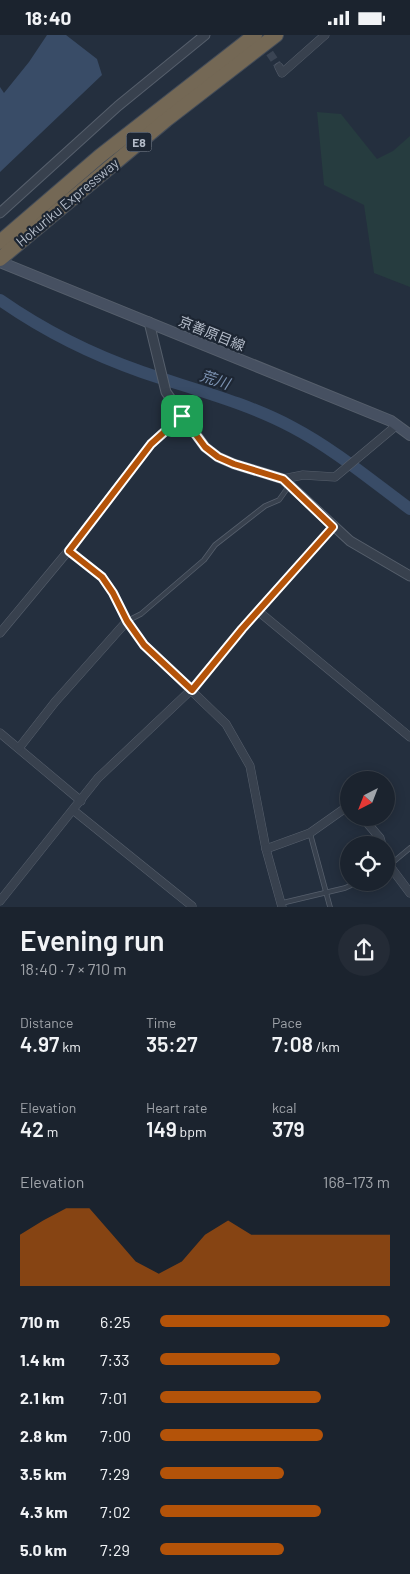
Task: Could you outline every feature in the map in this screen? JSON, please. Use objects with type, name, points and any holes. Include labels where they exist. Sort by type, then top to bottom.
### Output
[{"type":"highway","name":"Hokuriku Expressway","points":[[2,254],[100,156],[255,35]]},
{"type":"highway","name":"Hokuriku Expressway","points":[[2,254],[166,120],[276,35]]},
{"type":"main road","name":"京善原目線","points":[[2,254],[149,322],[397,425],[410,435]]},
{"type":"street","points":[[0,213],[118,106],[205,35]]},
{"type":"street","points":[[279,67],[282,73],[325,35]]},
{"type":"street","points":[[149,322],[162,380],[173,403],[205,447],[218,457],[234,464],[287,482],[350,541],[410,576]]},
{"type":"street","points":[[0,633],[69,551],[151,444],[182,416]]},
{"type":"street","points":[[287,482],[303,475],[335,477],[397,425]]},
{"type":"street","points":[[0,901],[98,778],[192,690],[258,611],[333,527]]},
{"type":"street","points":[[69,551],[102,577],[113,593],[127,621],[160,662],[192,690],[226,724],[250,766],[266,849],[282,905]]},
{"type":"street","points":[[258,611],[410,737]]},
{"type":"street","points":[[19,748],[54,702],[127,621]]},
{"type":"street","points":[[0,733],[80,801]]},
{"type":"street","points":[[73,810],[192,906]]},
{"type":"street","points":[[266,849],[310,833],[340,812]]},
{"type":"street","points":[[370,826],[378,836]]},
{"type":"street","points":[[395,875],[410,893]]},
{"type":"lane","points":[[127,621],[141,614],[204,560],[215,545],[265,506],[279,500],[287,482]]},
{"type":"lane","points":[[310,833],[330,907]]},
{"type":"lane","points":[[395,859],[410,848]]},
{"type":"lane","points":[[282,905],[340,888]]},
{"type":"green space","points":[[317,112],[341,114],[377,159],[393,151],[410,136],[410,287],[374,273],[364,205],[324,185]]},
{"type":"water","points":[[47,35],[66,35],[97,59],[102,75],[0,172],[0,87],[4,93],[29,62]]},
{"type":"waterway","name":"荒川","points":[[0,300],[69,341],[105,358],[256,410],[292,427],[338,455],[410,509]]},
{"type":"tunnel","points":[[263,43],[279,67]]},
{"type":"route","points":[[182,416],[205,447],[218,457],[234,464],[283,479],[333,527],[242,629],[192,690],[144,645],[127,621],[113,593],[102,577],[69,551],[119,483],[151,444],[182,416]]}]
